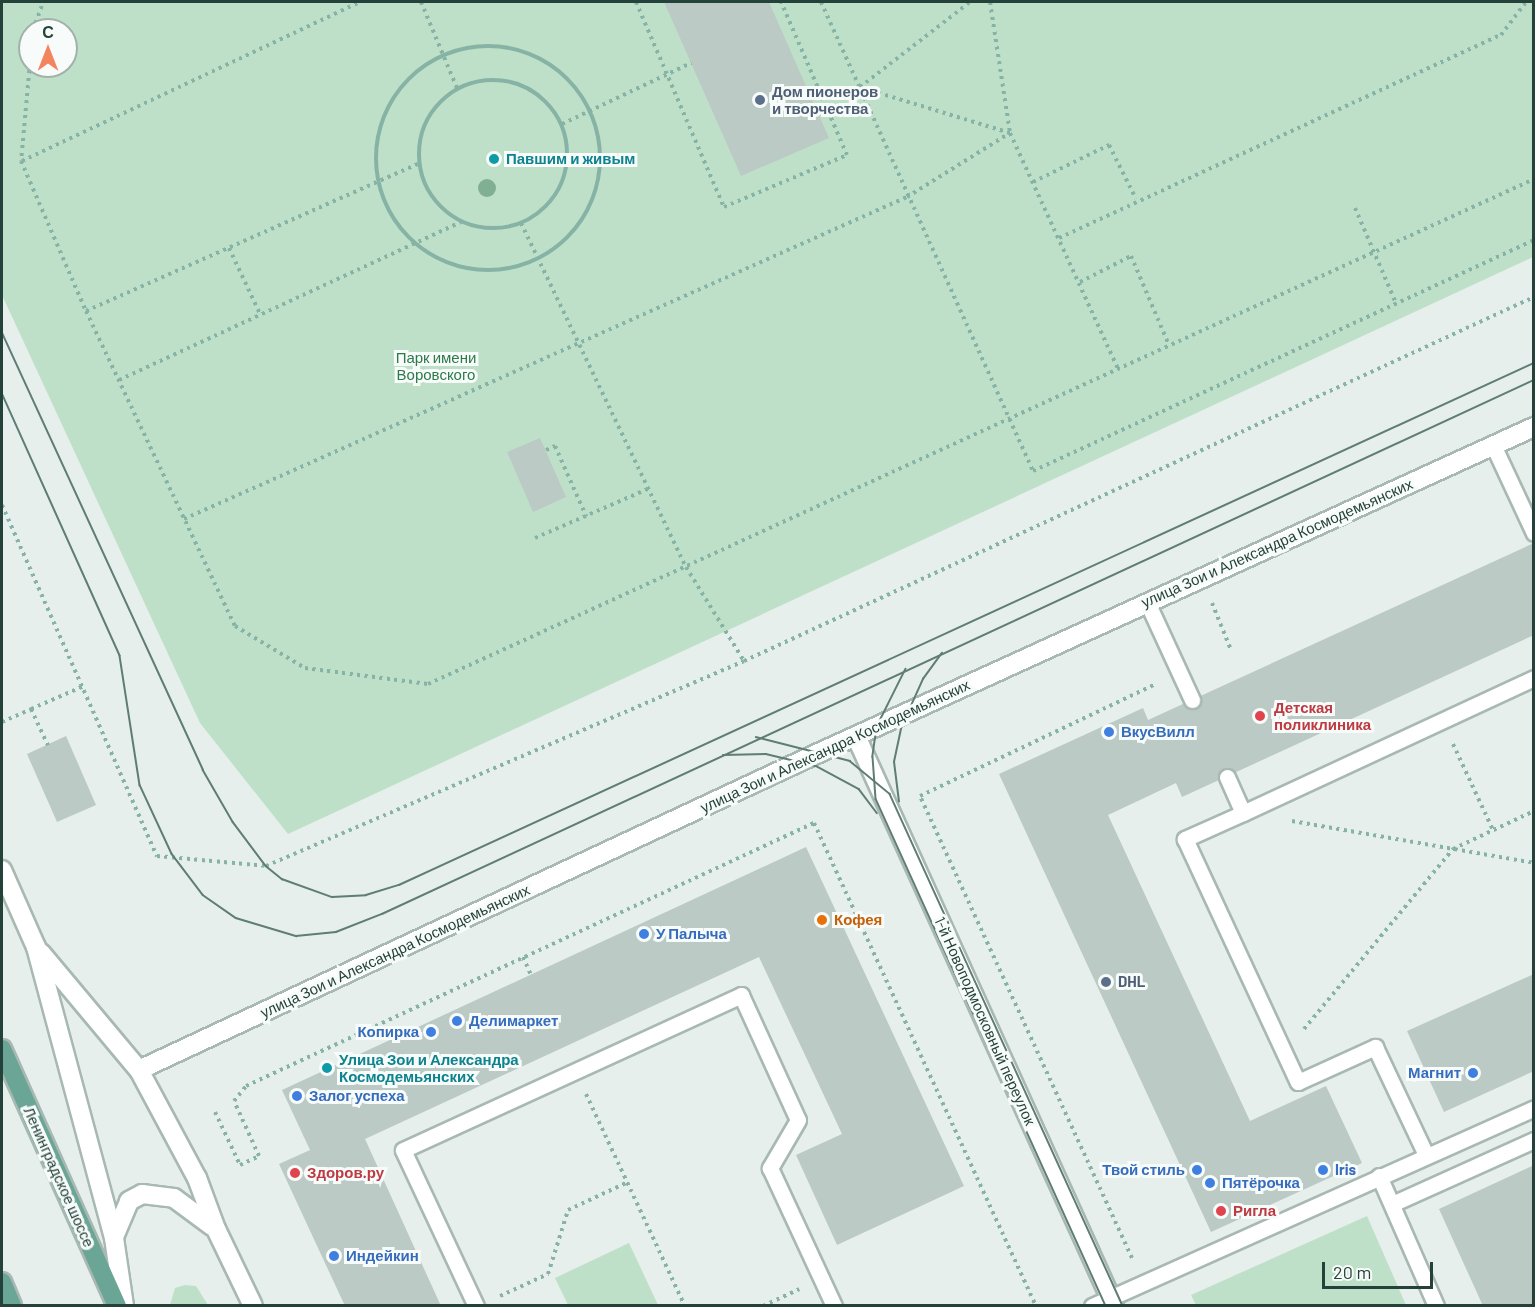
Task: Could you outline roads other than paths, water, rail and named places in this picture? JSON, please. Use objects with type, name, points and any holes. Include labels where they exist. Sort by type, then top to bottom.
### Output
[{"type":"main road","name":"улица Зои и Александра Космодемьянских","points":[[140,1070],[856,736],[1533,427]]},
{"type":"main road","name":"1-й Новоподмосковный переулок","points":[[856,736],[1112,1301]]},
{"type":"main road","points":[[2,870],[36,947],[114,1238],[124,1305]]},
{"type":"main road","points":[[36,947],[140,1070],[197,1178],[216,1229],[253,1305]]},
{"type":"main road","name":"Ленинградское шоссе","points":[[2,1049],[117,1305]]},
{"type":"main road","points":[[114,1238],[129,1201],[156,1193],[195,1209],[216,1229]]},
{"type":"main road","points":[[2,1282],[12,1305]]},
{"type":"lane","points":[[1493,445],[1533,533]]},
{"type":"lane","points":[[1147,602],[1192,700]]},
{"type":"lane","points":[[1426,1155],[1375,1047],[1298,1082],[1185,839],[1533,678]]},
{"type":"lane","points":[[1227,777],[1244,813]]},
{"type":"lane","points":[[483,1303],[403,1150],[741,995],[798,1120],[770,1168],[834,1305]]},
{"type":"lane","points":[[1092,1305],[1112,1301],[1143,1282],[1533,1107]]},
{"type":"lane","points":[[1392,1204],[1533,1140]]},
{"type":"lane","points":[[1379,1176],[1436,1305]]},
{"type":"tram line","points":[[2,332],[203,770],[233,822],[266,866],[282,879],[332,897],[366,895],[399,885],[1534,363]]},
{"type":"tram line","points":[[2,393],[120,656],[140,785],[172,854],[203,895],[236,918],[296,936],[336,932],[382,914],[1534,380]]},
{"type":"tram line","points":[[899,802],[894,762],[901,728],[923,679],[942,653]]},
{"type":"tram line","points":[[906,669],[877,727],[873,757],[876,799],[1106,1306]]},
{"type":"tram line","points":[[756,737],[850,761],[890,794],[1123,1306]]},
{"type":"tram line","points":[[723,755],[766,754],[816,766],[859,789],[877,813]]},
{"type":"place","name":"Дом пионеров и творчества","points":[[760,100]]},
{"type":"place","name":"Павшим и живым","points":[[494,159]]},
{"type":"place","name":"Детская поликлиника","points":[[1260,716]]},
{"type":"place","name":"ВкусВилл","points":[[1109,732]]},
{"type":"place","name":"Кофея","points":[[822,920]]},
{"type":"place","name":"У Палыча","points":[[644,934]]},
{"type":"place","name":"DHL","points":[[1106,982]]},
{"type":"place","name":"Делимаркет","points":[[457,1021]]},
{"type":"place","name":"Копирка","points":[[431,1032]]},
{"type":"place","name":"Улица Зои и Александра Космодемьянских","points":[[327,1068]]},
{"type":"place","name":"Магнит","points":[[1473,1073]]},
{"type":"place","name":"Залог успеха","points":[[297,1096]]},
{"type":"place","name":"Твой стиль","points":[[1197,1170]]},
{"type":"place","name":"Iris","points":[[1323,1170]]},
{"type":"place","name":"Здоров.ру","points":[[295,1173]]},
{"type":"place","name":"Пятёрочка","points":[[1210,1183]]},
{"type":"place","name":"Ригла","points":[[1221,1211]]},
{"type":"place","name":"Индейкин","points":[[334,1256]]},
{"type":"park label","name":"Парк имени Воровского","points":[[436,366]]}]
